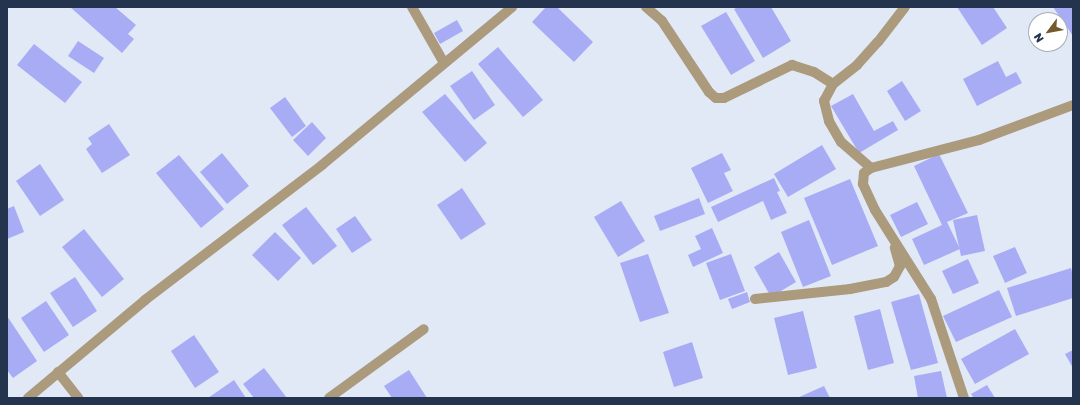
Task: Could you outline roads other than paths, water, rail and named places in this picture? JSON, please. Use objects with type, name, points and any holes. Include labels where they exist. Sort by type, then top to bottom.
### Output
[{"type":"street","points":[[412,7],[444,63]]},
{"type":"street","points":[[28,398],[144,300],[322,165],[512,7]]},
{"type":"street","points":[[646,7],[662,21],[709,92],[716,98],[724,98],[792,65],[814,72],[834,84]]},
{"type":"street","points":[[871,168],[841,142],[828,121],[824,101],[834,84],[857,65],[878,42],[905,7]]},
{"type":"street","points":[[964,398],[931,299],[875,210],[863,184],[864,173],[871,168],[979,140],[1073,105]]},
{"type":"street","points":[[755,299],[850,289],[886,282],[894,277],[900,266],[891,237]]},
{"type":"street","points":[[329,398],[424,329]]},
{"type":"street","points":[[58,372],[78,398]]}]
